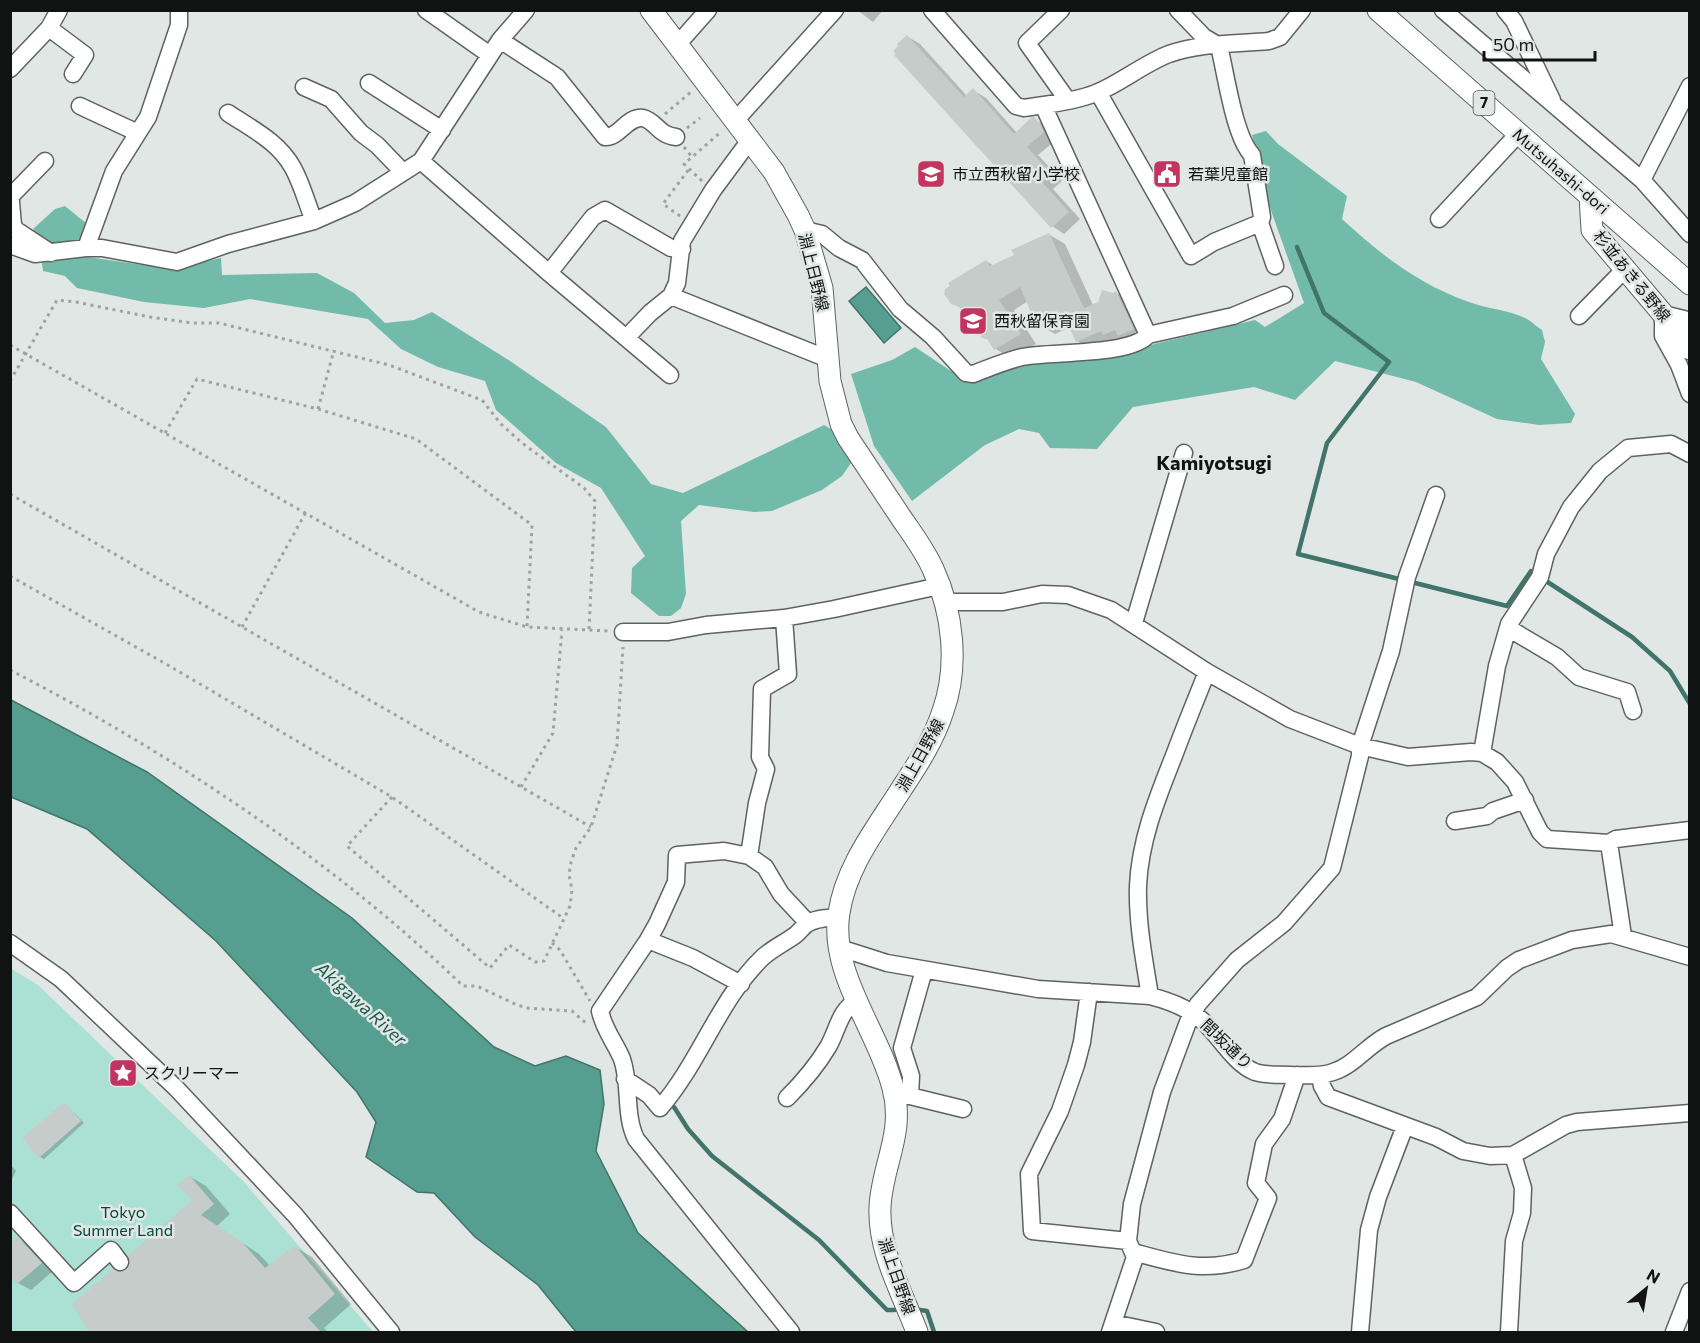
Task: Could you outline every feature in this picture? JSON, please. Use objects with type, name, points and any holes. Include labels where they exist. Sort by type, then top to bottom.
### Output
[{"type":"main road","name":"淵上日野線","points":[[651,10],[677,45],[729,126],[750,140],[783,184],[805,230],[822,288],[833,395],[841,424],[848,438],[925,552],[942,594],[952,651],[949,694],[926,751],[857,859],[845,887],[837,931],[845,968],[857,1001],[889,1074],[902,1096],[882,1190],[880,1224],[885,1250],[917,1332]]},
{"type":"main road","name":"Mutsuhashi-dori","points":[[1381,12],[1689,284]]},
{"type":"main road","name":"杉並あきる野線","points":[[1590,196],[1592,230],[1664,314],[1689,349]]},
{"type":"street","points":[[10,69],[49,28],[59,10]]},
{"type":"street","points":[[86,248],[114,171],[148,117],[179,25],[179,10]]},
{"type":"street","points":[[426,10],[490,55]]},
{"type":"street","points":[[10,245],[35,254],[102,248],[177,262],[228,244],[314,221],[355,203],[421,161],[500,40],[526,10]]},
{"type":"street","points":[[677,45],[708,10]]},
{"type":"street","points":[[729,126],[836,10]]},
{"type":"street","points":[[932,10],[1016,106],[1024,108],[1068,101],[1098,92],[1135,70],[1169,54],[1194,47],[1269,41],[1280,38],[1302,10]]},
{"type":"street","points":[[1061,10],[1027,43],[1068,101]]},
{"type":"street","points":[[1178,10],[1204,37],[1219,46],[1238,127],[1246,148],[1252,155],[1262,217],[1260,223],[1275,266]]},
{"type":"street","points":[[1443,10],[1642,180],[1689,234]]},
{"type":"street","points":[[1506,10],[1514,21],[1555,106]]},
{"type":"street","points":[[49,28],[84,55],[73,74]]},
{"type":"street","points":[[500,40],[557,77],[605,137],[613,136],[635,120],[643,118],[662,133],[676,137]]},
{"type":"street","points":[[369,83],[442,130]]},
{"type":"street","points":[[1642,180],[1689,86]]},
{"type":"street","points":[[304,87],[331,99],[362,133],[403,172]]},
{"type":"street","points":[[1098,92],[1191,256],[1214,242],[1260,223]]},
{"type":"street","points":[[1043,105],[1148,334]]},
{"type":"street","points":[[80,106],[138,133]]},
{"type":"street","points":[[228,113],[270,141],[279,150],[293,168],[314,221]]},
{"type":"street","points":[[1439,219],[1519,134]]},
{"type":"street","points":[[626,338],[650,313],[671,296],[677,283],[682,241],[713,190],[750,140]]},
{"type":"street","points":[[45,161],[11,194],[13,225],[16,230],[52,254]]},
{"type":"street","points":[[421,161],[670,375]]},
{"type":"street","points":[[549,273],[593,217],[605,210],[671,248],[682,249]]},
{"type":"street","points":[[805,230],[822,234],[839,248],[862,260],[900,309],[933,338],[966,373],[973,374],[1021,357],[1062,352],[1102,351],[1143,340],[1148,334],[1233,316],[1284,295]]},
{"type":"street","points":[[1579,316],[1625,269]]},
{"type":"street","points":[[671,296],[828,359]]},
{"type":"street","points":[[1689,325],[1684,320],[1664,314],[1663,336],[1679,365],[1689,394]]},
{"type":"street","points":[[1482,753],[1497,666],[1508,628],[1540,577],[1555,533],[1571,507],[1599,471],[1628,448],[1671,444],[1689,454]]},
{"type":"street","points":[[1134,623],[1184,453]]},
{"type":"street","points":[[1156,1332],[1111,1328],[1135,1257],[1131,1247],[1132,1204],[1162,1092],[1198,1004],[1237,960],[1284,923],[1332,868],[1360,756],[1360,746],[1391,651],[1406,583],[1436,495]]},
{"type":"street","points":[[623,632],[668,632],[706,625],[784,618],[942,594],[1002,602],[1042,594],[1068,595],[1111,610],[1206,672],[1290,719],[1360,746],[1408,757],[1482,753],[1504,768],[1525,800],[1540,832],[1547,839],[1609,843],[1616,839],[1689,830]]},
{"type":"street","points":[[749,855],[757,803],[766,769],[760,757],[762,690],[788,674],[784,618]]},
{"type":"street","points":[[1508,628],[1557,657],[1579,677],[1627,692],[1633,711]]},
{"type":"street","points":[[1149,996],[1140,940],[1138,894],[1140,861],[1150,818],[1160,789],[1206,672]]},
{"type":"street","points":[[1455,821],[1487,816],[1493,811],[1525,800]]},
{"type":"street","points":[[1609,843],[1623,936]]},
{"type":"street","points":[[791,1332],[636,1139],[629,1118],[622,1059],[603,1024],[600,1011],[648,940],[676,882],[677,855],[724,851],[749,855],[765,867],[781,894],[808,923]]},
{"type":"street","points":[[625,1079],[649,1095],[660,1108],[672,1095],[717,1018],[765,955],[798,934],[808,923],[821,918],[838,917]]},
{"type":"street","name":"間坂通り","points":[[840,948],[888,963],[1038,989],[1149,996],[1167,1000],[1193,1013],[1241,1062],[1255,1072],[1297,1075],[1320,1075],[1344,1067],[1386,1036],[1477,998],[1507,968],[1529,955],[1572,939],[1601,934],[1623,936],[1689,957]]},
{"type":"street","points":[[648,940],[693,958],[741,984]]},
{"type":"street","points":[[10,943],[61,979],[176,1088],[295,1215],[391,1332]]},
{"type":"street","points":[[924,970],[902,1048],[910,1076],[902,1096],[963,1109]]},
{"type":"street","points":[[1089,992],[1082,1042],[1076,1065],[1060,1111],[1029,1174],[1032,1231],[1131,1247],[1184,1266],[1223,1267],[1244,1260],[1268,1198],[1256,1183],[1264,1144],[1282,1119],[1297,1075]]},
{"type":"street","points":[[787,1098],[808,1078],[830,1045],[847,1006],[857,1001]]},
{"type":"street","points":[[1320,1075],[1322,1086],[1328,1097],[1436,1137],[1463,1151],[1490,1156],[1513,1155],[1566,1125],[1577,1122],[1689,1113]]},
{"type":"street","points":[[1360,1332],[1370,1230],[1378,1197],[1405,1126]]},
{"type":"street","points":[[1509,1332],[1514,1241],[1522,1213],[1523,1188],[1513,1155]]},
{"type":"street","points":[[10,1213],[74,1283],[111,1250],[120,1262]]},
{"type":"street","points":[[1674,1332],[1689,1291]]},
{"type":"path","points":[[661,118],[691,92]]},
{"type":"path","points":[[705,183],[684,164],[729,126]]},
{"type":"path","points":[[686,220],[663,204],[688,169]]},
{"type":"path","points":[[10,381],[57,300],[182,322],[219,323],[334,350],[389,365],[482,400],[501,424],[522,443],[584,488],[595,501],[589,630]]},
{"type":"path","points":[[10,345],[479,612],[527,627],[623,632],[624,659],[617,745],[591,827],[576,848],[571,862],[569,875],[572,898],[544,961],[535,962],[509,945],[490,968],[347,846],[392,797]]},
{"type":"path","points":[[318,409],[334,350]]},
{"type":"path","points":[[165,433],[197,380],[318,409],[416,439],[532,525],[527,627]]},
{"type":"path","points":[[10,494],[591,827]]},
{"type":"path","points":[[242,627],[306,512]]},
{"type":"path","points":[[10,576],[166,664],[392,797],[563,918]]},
{"type":"path","points":[[521,787],[553,733],[562,629]]},
{"type":"path","points":[[10,670],[111,726],[251,815],[362,897],[463,986],[477,986],[526,1008],[573,1011],[589,1026]]},
{"type":"path","points":[[552,943],[560,950],[587,998],[600,1011]]},
{"type":"green space","name":"Tokyo Summer Land","points":[[10,968],[38,985],[244,1182],[373,1332],[11,1332]]},
{"type":"shaded area","points":[[1266,131],[1278,144],[1347,196],[1342,219],[1371,245],[1401,267],[1450,295],[1520,316],[1542,330],[1545,342],[1541,359],[1575,414],[1571,423],[1539,425],[1497,419],[1416,382],[1335,361],[1295,400],[1254,387],[1133,407],[1097,449],[1050,448],[1039,433],[1019,429],[985,445],[912,501],[874,446],[851,374],[892,360],[915,347],[951,371],[1046,346],[1146,346],[1255,320],[1265,327],[1304,303],[1269,205],[1252,135]]},
{"type":"shaded area","points":[[65,206],[87,224],[81,256],[171,269],[221,258],[222,275],[317,273],[354,293],[385,323],[414,320],[432,312],[510,361],[606,427],[651,484],[683,493],[824,425],[839,434],[851,463],[842,476],[822,490],[772,511],[754,512],[699,505],[681,521],[686,594],[681,608],[671,616],[659,616],[631,593],[632,568],[645,556],[601,488],[556,463],[496,410],[485,381],[438,367],[401,349],[368,319],[250,299],[204,308],[144,302],[77,288],[65,276],[43,271],[42,264],[46,246],[33,229],[55,209]]},
{"type":"water","points":[[866,287],[901,328],[884,343],[849,301]]},
{"type":"water","name":"Akigawa River","points":[[11,700],[147,772],[352,918],[494,1047],[535,1066],[566,1056],[600,1070],[604,1104],[596,1151],[638,1233],[748,1332],[576,1332],[538,1285],[475,1237],[434,1193],[417,1192],[366,1157],[376,1122],[357,1092],[216,941],[87,829],[11,797]]},
{"type":"building","points":[[907,35],[964,97],[973,88],[1014,134],[1032,117],[1040,123],[1044,132],[1027,147],[1051,173],[1042,182],[1069,212],[1051,228],[894,55],[896,54],[893,51],[898,46],[897,44]]},
{"type":"building","points":[[1049,233],[1084,308],[1098,302],[1102,290],[1113,293],[1116,291],[1134,329],[1118,336],[1115,330],[1103,335],[1101,331],[1076,342],[1063,314],[1037,326],[1020,287],[999,300],[1021,334],[994,350],[987,339],[982,338],[963,308],[951,304],[944,294],[945,289],[950,286],[948,283],[986,260],[990,266],[1014,255],[1011,250]]},
{"type":"building","points":[[64,1102],[81,1121],[39,1158],[22,1138]]},
{"type":"building","points":[[189,1175],[214,1204],[201,1215],[242,1242],[265,1268],[295,1245],[335,1294],[308,1318],[321,1332],[89,1332],[72,1304],[113,1269],[121,1272],[127,1270],[130,1261],[128,1256],[192,1200],[177,1185]]},
{"type":"building","points":[[18,1237],[42,1263],[17,1284],[10,1277],[10,1243]]},
{"type":"waterway","points":[[1297,247],[1324,313],[1389,362],[1327,443],[1298,554],[1403,580]]},
{"type":"waterway","points":[[1411,582],[1507,606],[1531,571],[1536,575]]},
{"type":"waterway","points":[[1543,579],[1632,637],[1670,671],[1690,704]]},
{"type":"waterway","points":[[674,1107],[688,1129],[712,1156],[819,1240],[887,1310],[895,1310]]},
{"type":"waterway","points":[[920,1310],[927,1311],[934,1332]]},
{"type":"place","name":"市立西秋留小学校","points":[[931,174]]},
{"type":"place","name":"若葉児童館","points":[[1167,174]]},
{"type":"place","name":"西秋留保育園","points":[[973,321]]},
{"type":"place","name":"スクリーマー","points":[[123,1073]]},
{"type":"district","name":"Kamiyotsugi","points":[[1214,463]]}]
